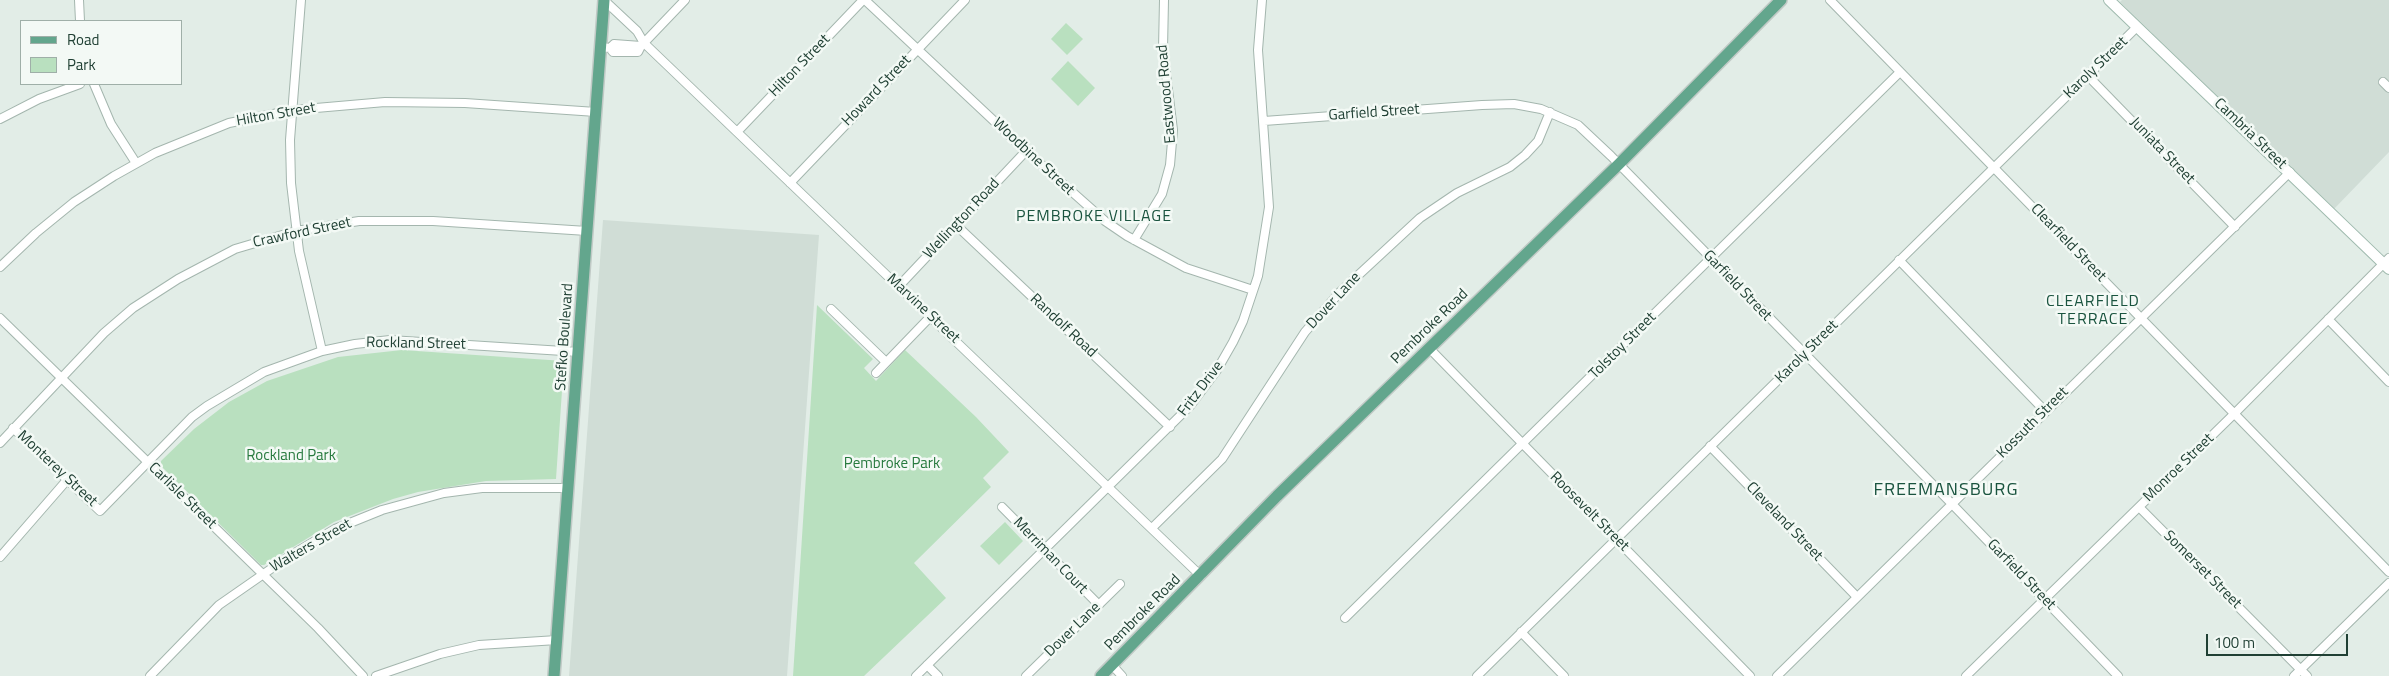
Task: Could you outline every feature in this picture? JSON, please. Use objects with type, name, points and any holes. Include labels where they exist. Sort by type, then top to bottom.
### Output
[{"type":"main road","name":"Stefko Boulevard","points":[[554,676],[596,112],[605,48],[604,0]]},
{"type":"main road","name":"Pembroke Road","points":[[1101,676],[1201,576],[1277,496],[1619,164],[1780,0]]},
{"type":"street","points":[[79,0],[80,20]]},
{"type":"street","points":[[301,0],[290,140],[291,183],[296,231],[322,351]]},
{"type":"street","name":"Marvine Street","points":[[604,0],[637,31],[643,44],[931,316],[1201,576]]},
{"type":"street","points":[[605,48],[613,52],[638,52],[643,44],[685,0]]},
{"type":"street","name":"Hilton Street","points":[[737,132],[864,0]]},
{"type":"street","name":"Woodbine Street","points":[[864,0],[1026,151],[1105,221],[1134,240],[1186,268],[1253,290]]},
{"type":"street","name":"Howard Street","points":[[790,183],[965,0]]},
{"type":"street","name":"Eastwood Road","points":[[1134,240],[1162,194],[1170,165],[1172,130],[1163,49],[1164,0]]},
{"type":"street","name":"Fritz Drive","points":[[916,676],[1190,406],[1217,370],[1243,321],[1260,266],[1269,207],[1258,40],[1262,0]]},
{"type":"street","name":"Clearfield Street","points":[[1830,0],[2389,572]]},
{"type":"street","name":"Cambria Street","points":[[2109,0],[2387,263]]},
{"type":"street","name":"Karoly Street","points":[[1476,676],[2138,27]]},
{"type":"street","name":"Tolstoy Street","points":[[1345,618],[1900,72]]},
{"type":"street","name":"Juniata Street","points":[[2088,76],[2235,227]]},
{"type":"street","points":[[0,119],[39,99],[77,85]]},
{"type":"street","points":[[94,85],[112,124],[136,164]]},
{"type":"street","name":"Hilton Street","points":[[0,267],[36,233],[74,202],[136,164],[194,136],[229,123],[293,110],[414,101],[596,112]]},
{"type":"street","name":"Garfield Street","points":[[1264,121],[1495,104],[1523,105],[1550,112],[1583,129],[1952,504],[2118,676]]},
{"type":"street","name":"Dover Lane","points":[[1152,528],[1222,459],[1305,332],[1339,293],[1408,227],[1434,207],[1457,192],[1510,167],[1525,155],[1538,141],[1550,112]]},
{"type":"street","name":"Wellington Road","points":[[899,286],[1026,151]]},
{"type":"street","name":"Kossuth Street","points":[[1777,676],[2290,172]]},
{"type":"street","name":"Crawford Street","points":[[0,443],[61,377],[119,320],[157,291],[198,267],[235,249],[296,231],[359,221],[396,220],[587,231]]},
{"type":"street","name":"Randolf Road","points":[[956,225],[1170,427]]},
{"type":"street","points":[[1899,260],[2046,410]]},
{"type":"street","name":"Monroe Street","points":[[1966,676],[2387,263]]},
{"type":"street","points":[[831,309],[886,362]]},
{"type":"street","points":[[876,373],[931,316]]},
{"type":"street","name":"Carlisle Street","points":[[0,318],[336,646],[363,676]]},
{"type":"street","points":[[2328,319],[2389,382]]},
{"type":"street","name":"Rockland Street","points":[[100,511],[192,417],[225,394],[264,372],[322,351],[354,344],[390,340],[579,352]]},
{"type":"street","name":"Roosevelt Street","points":[[1429,348],[1750,676]]},
{"type":"street","name":"Monterey Street","points":[[13,428],[100,511]]},
{"type":"street","name":"Cleveland Street","points":[[1710,446],[1857,597]]},
{"type":"street","points":[[0,557],[67,480]]},
{"type":"street","name":"Walters Street","points":[[150,676],[204,618],[262,575],[335,529],[409,501],[444,493],[482,488],[568,488]]},
{"type":"street","name":"Merriman Court","points":[[1002,507],[1099,605]]},
{"type":"street","name":"Somerset Street","points":[[2139,507],[2307,676]]},
{"type":"street","points":[[2294,676],[2389,583]]},
{"type":"street","name":"Dover Lane","points":[[1026,676],[1120,584]]},
{"type":"street","points":[[1521,632],[1564,676]]},
{"type":"street","points":[[376,676],[440,654],[479,646],[556,640]]},
{"type":"street","points":[[927,665],[938,676]]},
{"type":"street","points":[[1112,665],[1122,676]]},
{"type":"shaded area","points":[[2122,0],[2389,0],[2389,152],[2334,209],[2120,2]]},
{"type":"shaded area","points":[[603,220],[819,235],[787,676],[569,676]]},
{"type":"green space","points":[[1066,23],[1083,39],[1067,55],[1051,39]]},
{"type":"green space","points":[[1068,61],[1095,88],[1078,106],[1051,79]]},
{"type":"green space","name":"Pembroke Park","points":[[817,305],[873,359],[864,368],[876,381],[905,350],[976,417],[1009,452],[983,478],[991,487],[914,563],[946,598],[864,676],[793,676]]},
{"type":"green space","name":"Rockland Park","points":[[402,350],[564,361],[556,479],[486,481],[418,492],[393,499],[334,522],[264,565],[261,565],[161,466],[161,461],[194,429],[229,402],[267,381],[338,357]]},
{"type":"green space","points":[[1005,522],[1023,541],[999,565],[980,546]]},
{"type":"district","name":"PEMBROKE VILLAGE","points":[[1094,217]]},
{"type":"district","name":"CLEARFIELD TERRACE","points":[[2093,311]]},
{"type":"district","name":"FREEMANSBURG","points":[[1946,491]]}]
